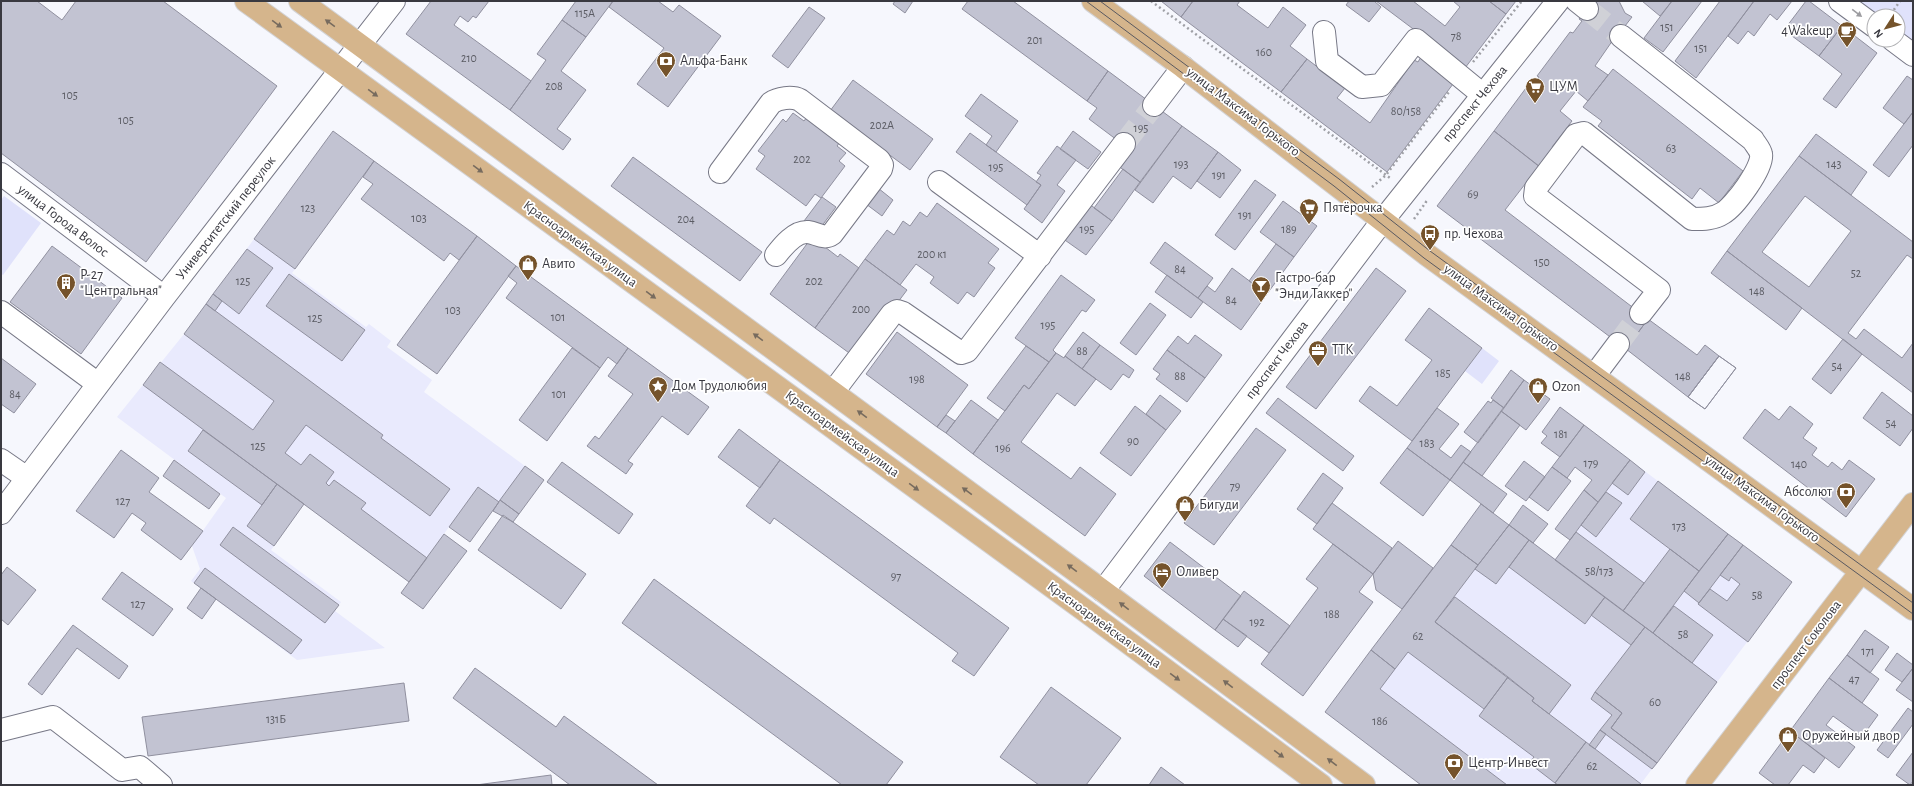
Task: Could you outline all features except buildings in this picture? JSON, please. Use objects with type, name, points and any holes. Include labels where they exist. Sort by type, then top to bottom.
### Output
[{"type":"main road","name":"Красноармейская улица","points":[[246,1],[1087,612],[1321,785]]},
{"type":"main road","name":"Красноармейская улица","points":[[300,1],[833,392],[1364,785]]},
{"type":"main road","name":"улица Максима Горького","points":[[1093,1],[1183,67],[1383,220],[1913,609]]},
{"type":"main road","name":"проспект Соколова","points":[[1697,785],[1913,504]]},
{"type":"street","name":"Университетский переулок","points":[[1,513],[164,297],[394,1]]},
{"type":"street","name":"проспект Чехова","points":[[1103,591],[1383,220],[1558,1]]},
{"type":"street","points":[[1840,1],[1866,20]]},
{"type":"street","points":[[1324,32],[1327,61],[1362,87],[1381,85],[1416,40],[1483,95]]},
{"type":"street","points":[[1621,36],[1753,140],[1761,154],[1759,168],[1748,185],[1724,213],[1708,219],[1692,219],[1584,134],[1576,135],[1540,182],[1536,188],[1535,196],[1659,290],[1641,313]]},
{"type":"street","points":[[1904,48],[1913,55]]},
{"type":"street","points":[[1154,104],[1183,67]]},
{"type":"street","points":[[720,172],[771,103],[776,100],[791,98],[800,100],[879,160],[882,165],[881,169],[832,234],[825,237],[809,229],[787,241],[776,255]]},
{"type":"street","points":[[833,392],[892,314],[897,311],[903,313],[960,353],[967,351],[1124,144]]},
{"type":"street","name":"улица Города Волос","points":[[1,174],[164,297]]},
{"type":"street","points":[[939,182],[1040,256]]},
{"type":"street","points":[[1,312],[98,384]]},
{"type":"street","points":[[1594,376],[1618,344]]},
{"type":"street","points":[[1,460],[26,478]]},
{"type":"street","points":[[1,730],[53,717],[122,770],[140,768],[161,785]]},
{"type":"path","points":[[1151,1],[1386,175]]},
{"type":"path","points":[[1358,200],[1386,175],[1461,77],[1522,1]]},
{"type":"shaded area","points":[[1858,1],[1913,1],[1913,42],[1906,37],[1906,8],[1867,8]]},
{"type":"shaded area","points":[[4,196],[41,223],[3,275],[1,274],[1,200]]},
{"type":"shaded area","points":[[254,239],[295,269],[292,273],[366,327],[369,324],[391,341],[387,347],[432,380],[424,392],[544,480],[500,500],[470,542],[449,527],[409,582],[277,484],[247,526],[274,546],[271,550],[341,602],[335,611],[385,648],[297,660],[191,581],[200,569],[192,546],[226,498],[117,417],[184,334]]},
{"type":"shaded area","points":[[1482,348],[1499,361],[1482,384],[1465,371]]},
{"type":"shaded area","points":[[1630,460],[1792,582],[1640,785],[1421,785],[1325,712],[1481,504],[1555,559]]},
{"type":"tunnel","points":[[1587,9],[1621,36]]},
{"type":"tunnel","points":[[1124,144],[1154,105]]},
{"type":"tunnel","points":[[1618,344],[1641,313]]},
{"type":"tram line","points":[[1086,1],[1334,186],[1424,258],[1913,614]]},
{"type":"tram line","points":[[1100,1],[1339,179],[1430,251],[1913,603]]},
{"type":"place","name":"4Wakeup","points":[[1847,48]]},
{"type":"place","name":"Альфа-Банк","points":[[666,78]]},
{"type":"place","name":"ЦУМ","points":[[1535,104]]},
{"type":"place","name":"Пятёрочка","points":[[1309,225]]},
{"type":"place","name":"пр. Чехова","points":[[1430,251]]},
{"type":"place","name":"Авито","points":[[528,281]]},
{"type":"place","name":"Р-27 \"Центральная\"","points":[[66,300]]},
{"type":"place","name":"Гастро-бар \"Энди Таккер\"","points":[[1261,303]]},
{"type":"place","name":"ТТК","points":[[1318,367]]},
{"type":"place","name":"Дом Трудолюбия","points":[[658,403]]},
{"type":"place","name":"Ozon","points":[[1538,404]]},
{"type":"place","name":"Абсолют","points":[[1846,509]]},
{"type":"place","name":"Бигуди","points":[[1185,522]]},
{"type":"place","name":"Оливер","points":[[1162,589]]},
{"type":"place","name":"Оружейный двор","points":[[1788,753]]},
{"type":"place","name":"Центр-Инвест","points":[[1454,780]]}]
